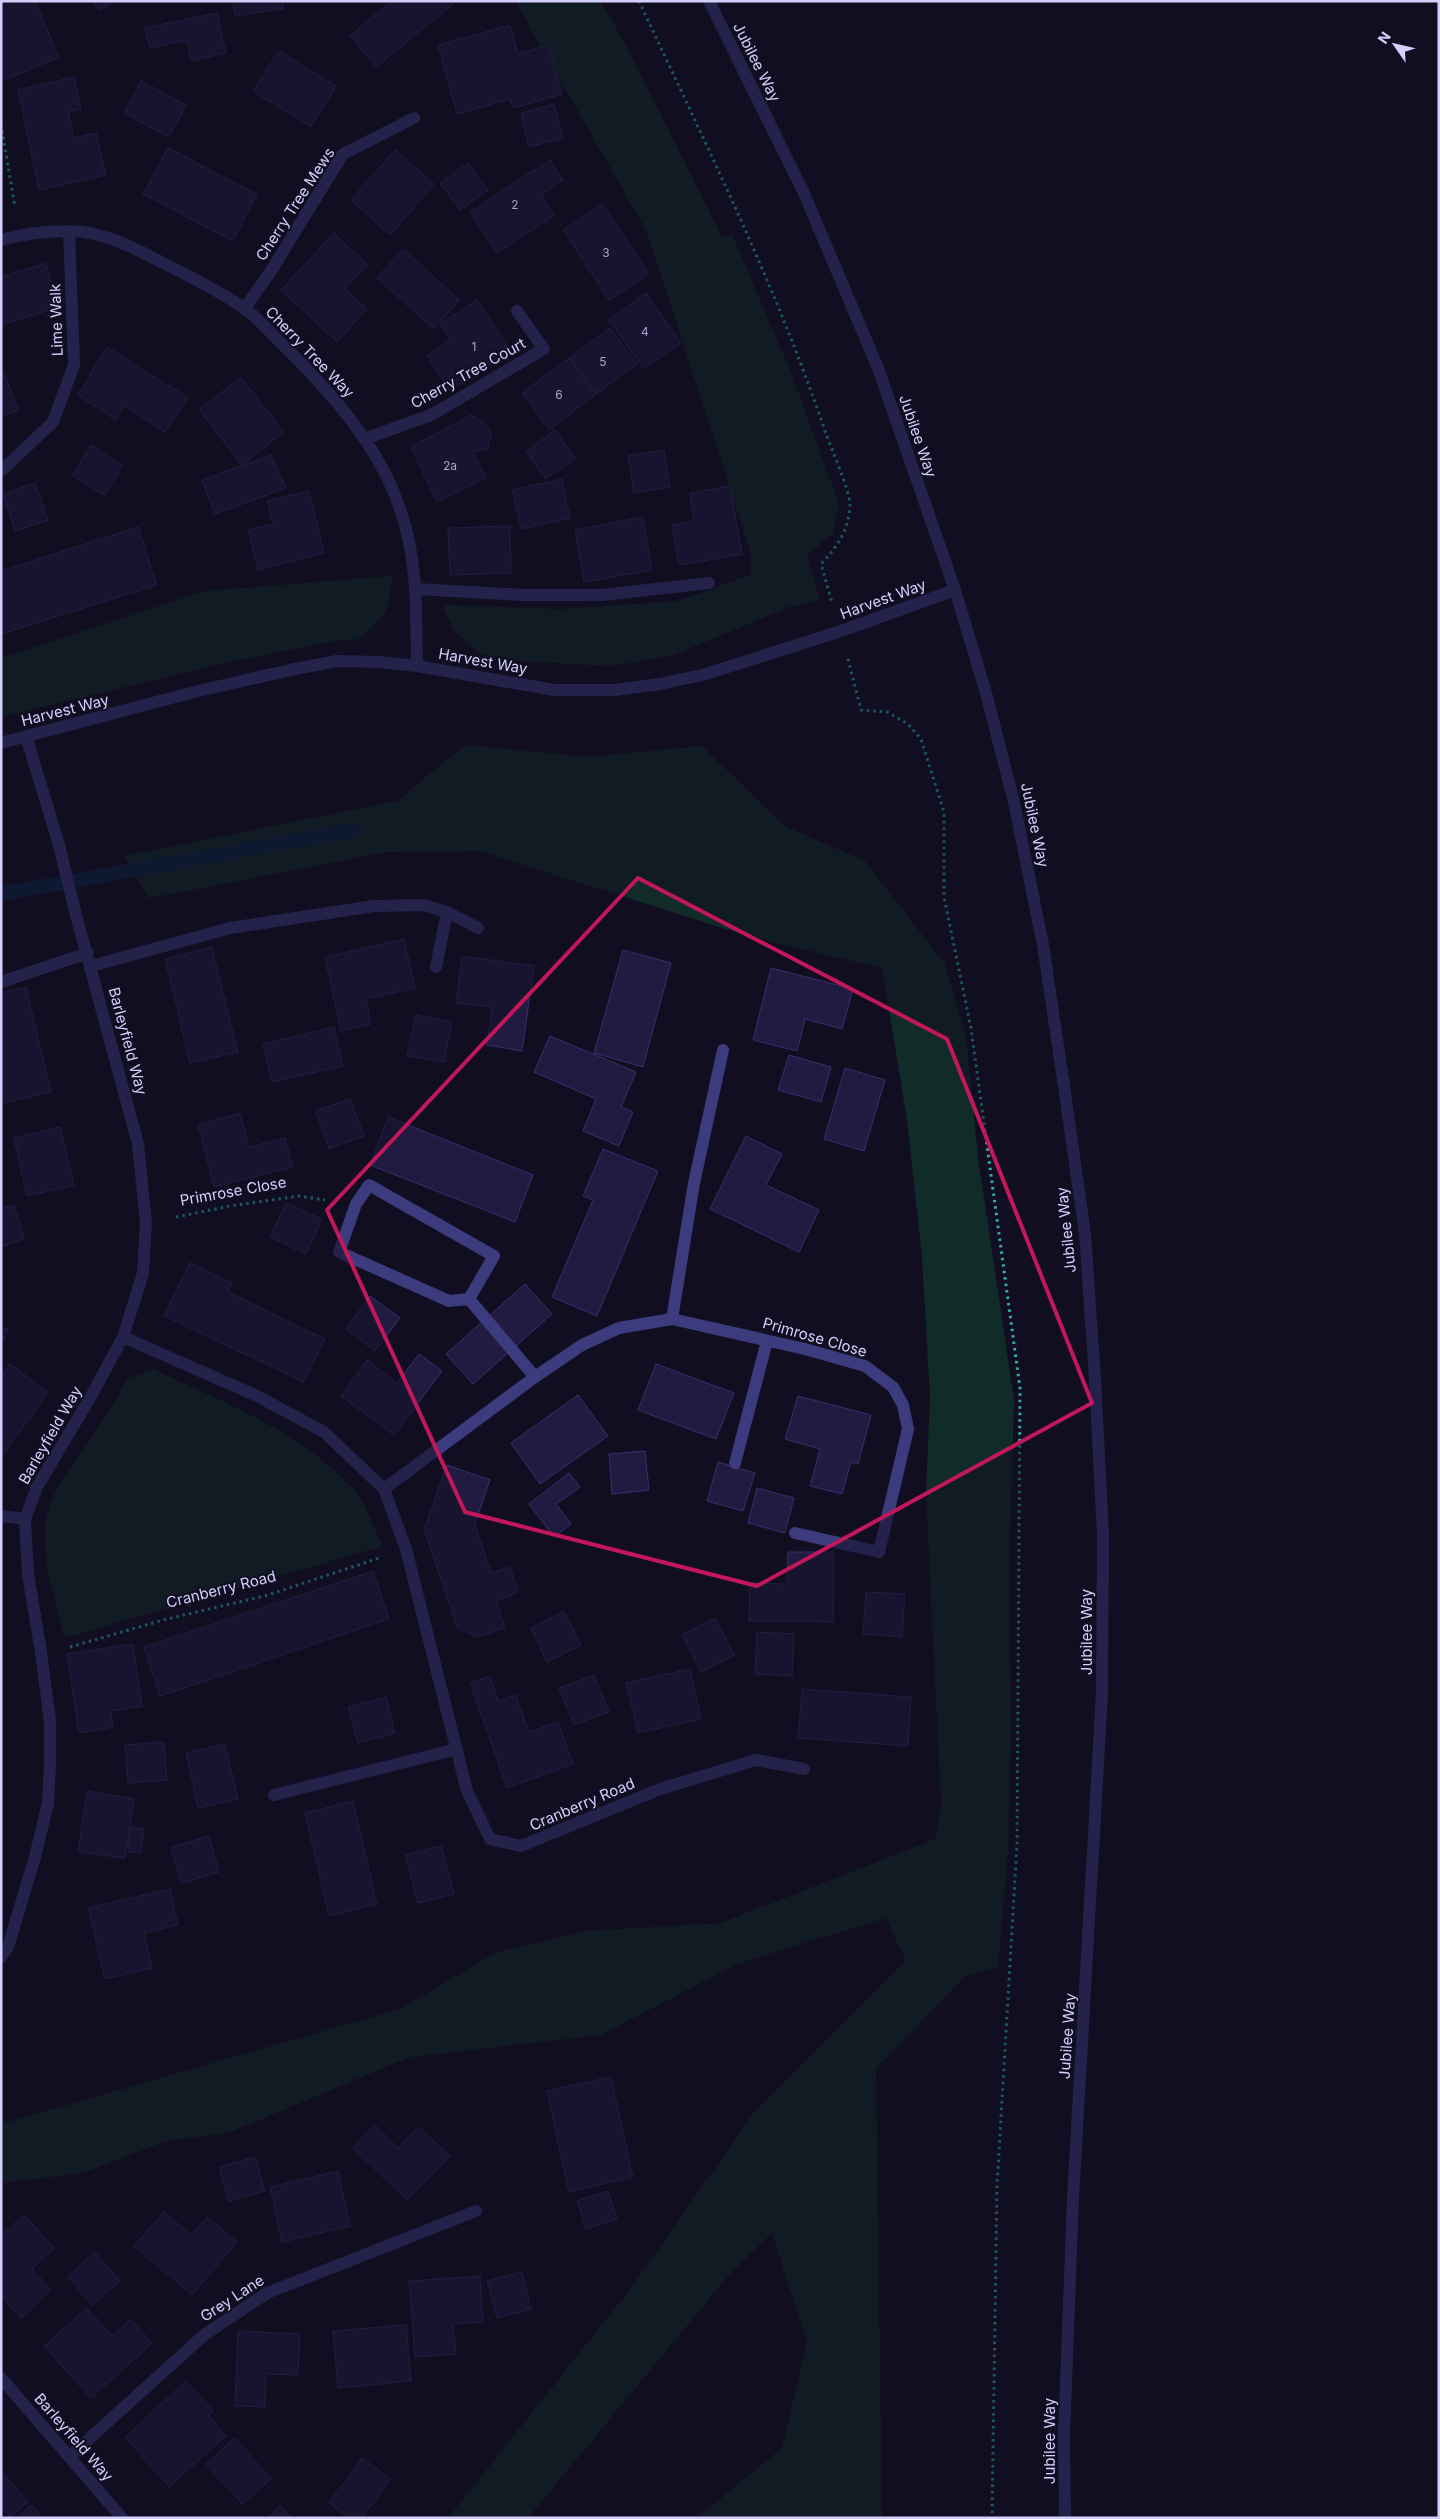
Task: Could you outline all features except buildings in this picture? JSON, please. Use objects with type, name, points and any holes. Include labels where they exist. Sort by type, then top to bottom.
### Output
[{"type":"street","name":"Jubilee Way","points":[[708,1],[803,191],[878,368],[955,590],[986,693],[1014,802],[1042,945],[1084,1234],[1095,1379],[1103,1535],[1102,1693],[1073,2199],[1064,2435],[1066,2518]]},
{"type":"street","name":"Cherry Tree Mews","points":[[244,309],[269,274],[343,154],[414,118]]},
{"type":"street","name":"Cherry Tree Way","points":[[1,240],[19,235],[69,231],[100,236],[140,251],[244,309],[310,371],[342,408],[364,439],[399,504],[409,539],[416,589],[417,666]]},
{"type":"street","name":"Lime Walk","points":[[1,471],[53,422],[74,365],[69,231]]},
{"type":"street","name":"Cherry Tree Court","points":[[364,439],[431,415],[544,349],[517,311]]},
{"type":"street","points":[[416,589],[524,595],[602,594],[709,583]]},
{"type":"street","name":"Harvest Way","points":[[1,743],[194,692],[337,661],[379,662],[417,666],[554,690],[615,690],[660,684],[706,674],[841,631],[955,590]]},
{"type":"street","name":"Barleyfield Way","points":[[1,1956],[8,1947],[35,1857],[48,1803],[50,1722],[28,1574],[25,1519],[36,1487],[90,1398],[123,1337],[143,1273],[146,1223],[138,1144],[59,846],[26,736]]},
{"type":"street","points":[[1,982],[230,928],[374,906],[423,905],[447,912],[478,928]]},
{"type":"street","points":[[436,967],[447,912]]},
{"type":"street","points":[[672,1319],[694,1183],[723,1050]]},
{"type":"street","points":[[369,1185],[494,1256],[468,1298],[448,1300],[339,1252],[356,1204],[369,1185]]},
{"type":"street","points":[[468,1298],[535,1377]]},
{"type":"street","name":"Primrose Close","points":[[384,1489],[535,1377],[582,1345],[618,1328],[672,1319],[865,1366],[893,1387],[903,1405],[908,1429],[879,1552],[795,1533]]},
{"type":"street","name":"Cranberry Road","points":[[123,1337],[255,1395],[324,1432],[384,1489],[406,1549],[467,1791],[490,1839],[521,1846],[660,1789],[756,1760],[804,1769]]},
{"type":"street","points":[[735,1463],[767,1341]]},
{"type":"street","points":[[1,1516],[25,1519]]},
{"type":"street","points":[[274,1795],[457,1749]]},
{"type":"street","name":"Grey Lane","points":[[69,2457],[204,2335],[267,2293],[476,2211]]},
{"type":"street","name":"Barleyfield Way","points":[[1,2378],[122,2518]]},
{"type":"path","points":[[639,1],[747,237],[808,381],[850,503],[847,526],[836,548],[821,564],[841,631],[861,710],[887,712],[908,724],[921,739],[944,812],[944,897],[971,1028],[1020,1388],[1017,1844],[997,2186],[992,2518]]},
{"type":"path","points":[[1,124],[19,235]]},
{"type":"path","name":"Primrose Close","points":[[146,1223],[230,1206],[299,1196],[356,1204]]},
{"type":"path","name":"Cranberry Road","points":[[41,1652],[61,1650],[163,1620],[268,1595],[406,1549]]},
{"type":"highlighted area","points":[[638,878],[947,1039],[1092,1403],[757,1586],[465,1512],[327,1210]]},
{"type":"green space","points":[[515,1],[600,1],[622,38],[722,237],[733,236],[792,375],[839,504],[833,533],[807,555],[820,600],[789,607],[674,655],[612,666],[517,661],[478,653],[454,630],[442,605],[561,609],[678,601],[750,575],[751,553],[647,232]]},
{"type":"green space","points":[[393,576],[386,613],[360,639],[333,641],[242,659],[1,717],[1,658],[205,591]]},
{"type":"green space","points":[[465,745],[589,757],[702,746],[785,826],[865,861],[945,964],[966,1036],[978,1157],[1014,1399],[1009,1570],[1011,1726],[1008,1853],[998,1967],[966,1976],[876,2068],[882,2518],[697,2518],[782,2448],[807,2342],[772,2233],[729,2275],[528,2518],[448,2518],[629,2291],[752,2115],[906,1961],[886,1918],[737,1964],[601,2035],[410,2057],[228,2133],[166,2141],[83,2173],[1,2183],[1,2124],[400,2009],[497,1952],[586,1931],[721,1923],[935,1839],[941,1803],[926,1495],[930,1397],[922,1257],[907,1120],[882,968],[751,937],[480,851],[388,852],[149,898],[124,856],[397,801]]},
{"type":"green space","points":[[153,1369],[261,1420],[311,1451],[355,1491],[367,1511],[383,1546],[64,1638],[46,1555],[45,1528],[51,1502],[62,1479],[102,1423],[128,1378]]},
{"type":"waterway","points":[[1,894],[353,830]]}]
